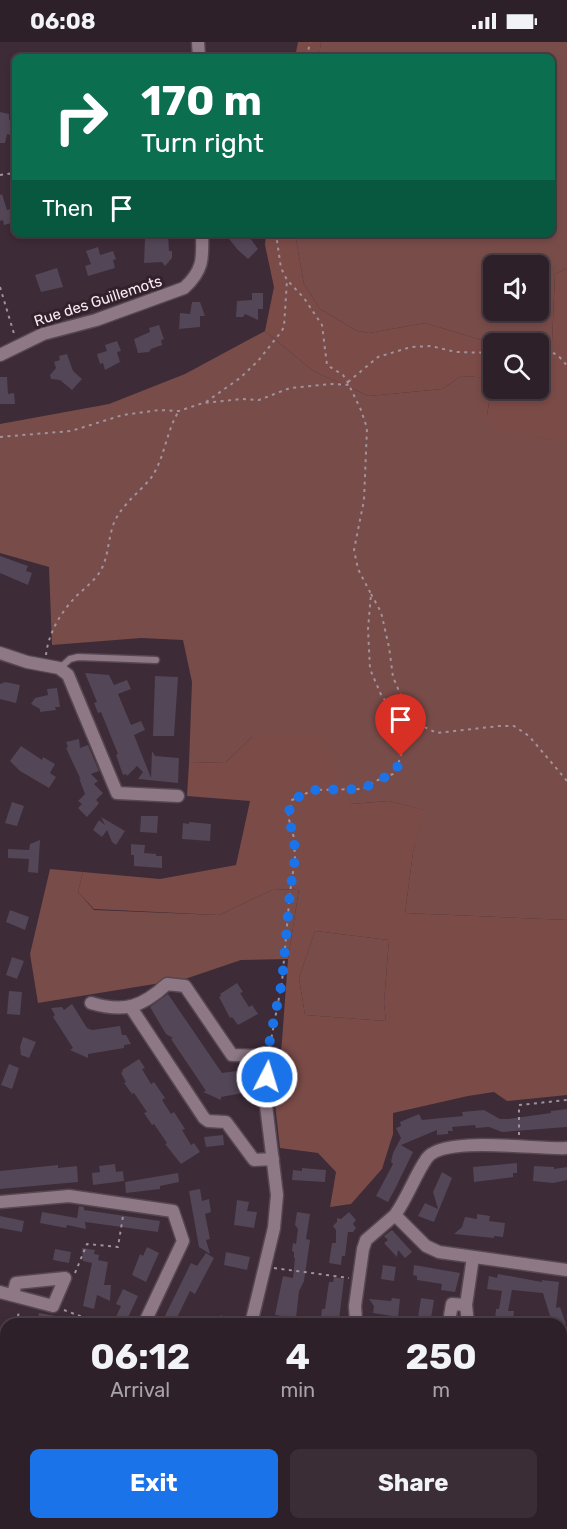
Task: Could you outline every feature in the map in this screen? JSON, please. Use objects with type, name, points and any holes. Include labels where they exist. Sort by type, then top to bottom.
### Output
[{"type":"street","name":"Rue des Guillemots","points":[[0,355],[43,334],[96,320],[184,288],[194,279],[201,265],[202,237]]},
{"type":"street","points":[[0,653],[59,668],[68,675],[117,793],[178,796]]},
{"type":"street","points":[[91,1003],[110,1009],[130,1006],[144,1003],[167,984],[185,986],[232,1055],[269,1056],[265,1097],[276,1206],[266,1267],[253,1318]]},
{"type":"street","points":[[130,1006],[204,1118],[208,1121],[226,1122],[254,1160],[273,1159]]},
{"type":"street","points":[[356,1318],[355,1306],[366,1240],[395,1215],[407,1198],[428,1157],[440,1149],[503,1144],[567,1148]]},
{"type":"street","points":[[0,1202],[69,1196],[173,1211],[183,1241],[147,1318]]},
{"type":"street","points":[[395,1215],[426,1246],[439,1252],[567,1270]]},
{"type":"street","points":[[467,1318],[466,1305],[473,1257]]},
{"type":"street","points":[[0,1292],[54,1306],[65,1278],[16,1283],[17,1295]]},
{"type":"street","points":[[450,1318],[452,1304],[466,1305]]},
{"type":"lane","points":[[59,668],[70,659],[78,657],[156,660]]},
{"type":"path","points":[[269,1056],[282,982],[295,858],[294,838],[288,816],[292,800],[313,790],[363,789],[393,774],[399,762],[409,720],[408,712],[393,678],[381,612],[358,569],[354,550],[364,500],[367,428],[361,410],[343,375],[327,365],[322,325],[304,298],[287,280],[281,268],[276,237]]},
{"type":"path","points":[[203,403],[240,378],[258,361],[281,332],[284,327],[287,280]]},
{"type":"path","points":[[0,287],[18,345]]},
{"type":"path","points":[[0,437],[71,431],[123,415],[159,410],[179,411],[203,403],[242,399],[259,400],[290,388],[348,383],[378,357],[411,347],[431,346],[456,352],[483,353]]},
{"type":"path","points":[[549,352],[561,356],[567,366]]},
{"type":"path","points":[[45,666],[48,640],[70,603],[96,578],[104,566],[112,529],[125,507],[151,477],[158,465],[172,421],[179,411]]},
{"type":"path","points":[[371,594],[368,629],[370,669],[382,697],[391,706],[409,720],[437,733],[514,726],[529,736],[567,781]]},
{"type":"path","points":[[519,1145],[519,1104],[567,1100]]},
{"type":"path","points":[[65,1278],[75,1275],[87,1244],[118,1247],[124,1204]]},
{"type":"path","points":[[266,1267],[359,1279]]},
{"type":"path","points":[[17,1295],[17,1318]]},
{"type":"path","points":[[54,1306],[85,1318]]},
{"type":"shaded area","points":[[298,42],[321,42],[319,54],[296,54]]},
{"type":"shaded area","points":[[321,42],[567,42],[567,268],[555,274],[552,342],[549,342],[549,333],[483,333],[483,340],[425,323],[369,333],[357,331],[320,309],[304,284],[296,237],[555,237],[555,54],[319,54]]},
{"type":"shaded area","points":[[266,237],[296,237],[304,284],[320,309],[357,331],[369,333],[425,323],[483,340],[483,377],[461,376],[442,389],[369,396],[313,371],[265,331],[274,287],[265,245]]},
{"type":"shaded area","points":[[567,268],[567,440],[552,440],[497,430],[487,415],[490,399],[549,399],[549,342],[552,342],[555,274]]},
{"type":"shaded area","points":[[265,331],[313,371],[369,396],[442,389],[461,376],[483,377],[483,399],[490,399],[487,415],[535,436],[567,440],[567,920],[405,913],[413,852],[424,810],[389,801],[351,804],[252,737],[226,762],[189,763],[192,682],[183,640],[141,638],[52,645],[49,567],[0,553],[0,424],[109,404],[185,374]]},
{"type":"shaded area","points":[[321,735],[351,804],[389,801],[425,810],[413,852],[405,913],[567,920],[567,1095],[507,1101],[494,1092],[393,1113],[393,1134],[382,1169],[351,1204],[330,1207],[336,1172],[318,1153],[280,1148],[275,1104],[288,959],[299,889],[272,890],[219,915],[94,909],[78,892],[83,872],[160,879],[236,865],[250,801],[187,796],[189,763],[226,762],[252,737]],"holes":[[[315,931],[389,940],[384,1003],[386,1021],[305,1015],[299,978]]]},
{"type":"shaded area","points":[[50,869],[83,872],[78,892],[94,910],[219,915],[272,890],[299,889],[288,959],[241,960],[185,979],[38,1003],[30,954]]},
{"type":"shaded area","points":[[315,931],[389,940],[384,1003],[386,1021],[305,1015],[299,978]]},
{"type":"building","points":[[0,112],[9,114],[9,120],[12,121],[12,135],[7,134],[5,143],[0,143]]},
{"type":"building","points":[[2,194],[7,210],[12,209],[12,223],[4,225],[3,220],[0,221],[0,195]]},
{"type":"building","points":[[168,237],[169,251],[172,251],[172,258],[165,266],[162,262],[144,263],[145,238]]},
{"type":"building","points":[[227,237],[249,237],[258,249],[248,259]]},
{"type":"building","points":[[98,247],[100,255],[113,251],[116,259],[113,260],[115,268],[88,276],[85,266],[91,264],[86,251]]},
{"type":"building","points":[[57,268],[63,287],[41,292],[35,275]]},
{"type":"building","points":[[252,293],[263,293],[263,309],[258,309],[258,320],[245,314],[243,317],[236,317],[237,301],[252,300]]},
{"type":"building","points":[[192,302],[200,302],[205,316],[200,316],[200,327],[179,329],[180,313],[190,314]]},
{"type":"building","points":[[159,325],[164,339],[161,340],[162,345],[149,352],[138,353],[134,339],[150,332],[149,328]]},
{"type":"building","points":[[117,341],[121,351],[117,352],[120,362],[105,370],[97,354],[107,351],[105,345]]},
{"type":"building","points":[[67,354],[73,371],[82,379],[72,390],[60,380],[51,379],[50,375],[56,368],[54,362],[60,360],[59,356]]},
{"type":"building","points":[[0,377],[7,377],[8,394],[14,393],[15,404],[0,404]]},
{"type":"building","points":[[0,556],[28,566],[26,571],[32,573],[28,585],[0,573]]},
{"type":"building","points":[[85,673],[109,675],[114,685],[127,680],[131,689],[118,694],[131,725],[141,721],[145,730],[134,735],[151,778],[152,751],[155,756],[179,758],[178,783],[138,779],[143,772],[137,766],[127,776],[123,775],[116,755],[118,754],[101,712],[98,713],[94,703],[97,702]]},
{"type":"building","points":[[155,676],[178,677],[174,736],[153,736]]},
{"type":"building","points":[[5,682],[20,685],[16,703],[0,699],[0,684]]},
{"type":"building","points":[[57,688],[60,707],[55,707],[56,710],[40,712],[40,709],[31,704],[35,698],[48,695],[47,689]]},
{"type":"building","points":[[79,739],[80,748],[88,745],[99,771],[91,774],[98,781],[94,784],[103,793],[96,800],[99,803],[87,817],[78,808],[82,804],[78,801],[85,794],[66,748],[68,747],[66,742]]},
{"type":"building","points":[[21,746],[42,760],[43,757],[55,764],[50,773],[56,777],[49,788],[20,771],[10,761]]},
{"type":"building","points":[[12,802],[24,806],[17,826],[5,823]]},
{"type":"building","points":[[141,816],[158,816],[157,833],[140,832]]},
{"type":"building","points":[[101,817],[125,831],[116,845],[112,842],[107,830],[102,837],[93,830],[99,820],[105,825]]},
{"type":"building","points":[[189,822],[211,824],[210,841],[182,839],[183,823],[189,824]]},
{"type":"building","points":[[40,840],[38,873],[28,872],[29,859],[8,858],[8,849],[29,850],[30,844]]},
{"type":"building","points":[[131,844],[145,845],[144,853],[162,856],[162,868],[134,866]]},
{"type":"building","points":[[10,910],[29,917],[25,930],[6,922]]},
{"type":"building","points":[[12,957],[24,961],[17,979],[6,975]]},
{"type":"building","points":[[237,983],[249,1007],[252,1005],[258,1014],[238,1025],[232,1017],[230,1018],[219,997]]},
{"type":"building","points":[[9,991],[22,992],[20,1015],[7,1014]]},
{"type":"building","points":[[168,994],[222,1073],[244,1070],[247,1090],[243,1093],[221,1097],[221,1100],[203,1092],[206,1091],[171,1039],[173,1038],[166,1034],[150,1007]]},
{"type":"building","points":[[72,1004],[87,1028],[92,1030],[120,1026],[122,1035],[126,1035],[131,1044],[124,1045],[124,1048],[88,1054],[88,1058],[70,1050],[73,1048],[53,1017],[55,1015],[51,1008],[62,1007],[64,1010]]},
{"type":"building","points":[[23,1037],[36,1042],[29,1058],[21,1055],[20,1047]]},
{"type":"building","points":[[139,1059],[151,1084],[154,1082],[165,1098],[162,1100],[171,1114],[174,1112],[185,1129],[182,1130],[191,1145],[194,1143],[200,1152],[181,1164],[144,1113],[147,1112],[134,1093],[132,1094],[124,1083],[126,1082],[121,1073],[122,1070]]},
{"type":"building","points":[[9,1064],[19,1068],[12,1089],[1,1085]]},
{"type":"building","points":[[567,1109],[567,1127],[502,1132],[489,1127],[476,1128],[475,1125],[452,1127],[453,1131],[448,1131],[448,1134],[437,1135],[437,1130],[401,1145],[413,1152],[396,1187],[388,1202],[376,1196],[393,1164],[391,1162],[393,1153],[401,1138],[396,1128],[401,1126],[400,1122],[419,1114],[422,1120],[463,1116],[462,1112],[484,1110],[500,1119],[508,1119]]},
{"type":"building","points":[[223,1135],[224,1145],[206,1147],[204,1137]]},
{"type":"building","points":[[517,1163],[517,1173],[513,1173],[513,1177],[474,1182],[473,1167]]},
{"type":"building","points":[[115,1164],[116,1172],[123,1171],[124,1181],[93,1185],[92,1173],[100,1172],[99,1166]]},
{"type":"building","points":[[58,1165],[58,1168],[77,1166],[78,1182],[0,1189],[0,1171]]},
{"type":"building","points":[[534,1166],[554,1167],[554,1169],[567,1167],[567,1180],[553,1183],[533,1181]]},
{"type":"building","points":[[302,1168],[326,1170],[325,1182],[292,1180],[293,1170],[302,1171]]},
{"type":"building","points":[[442,1172],[452,1178],[434,1222],[418,1216],[425,1203],[438,1209],[433,1192]]},
{"type":"building","points":[[178,1173],[179,1182],[160,1186],[160,1189],[126,1193],[125,1182]]},
{"type":"building","points":[[200,1189],[202,1201],[209,1199],[211,1212],[205,1214],[210,1239],[206,1240],[210,1254],[199,1247],[189,1191]]},
{"type":"building","points":[[237,1200],[249,1202],[247,1211],[257,1212],[254,1228],[234,1225]]},
{"type":"building","points":[[79,1206],[84,1207],[84,1210],[160,1221],[158,1232],[85,1222],[86,1229],[40,1223],[42,1212],[77,1218]]},
{"type":"building","points":[[297,1212],[310,1214],[306,1239],[310,1240],[304,1281],[299,1291],[296,1318],[275,1315],[283,1276],[293,1278],[295,1258],[292,1251],[293,1243],[296,1244],[298,1229],[295,1225]]},
{"type":"building","points":[[349,1212],[356,1220],[353,1224],[356,1228],[353,1232],[348,1232],[345,1256],[342,1256],[341,1265],[329,1263],[332,1243],[336,1243],[336,1230],[333,1226],[337,1218],[341,1219]]},
{"type":"building","points":[[477,1214],[490,1216],[489,1221],[505,1223],[503,1237],[454,1234],[462,1227],[465,1217],[477,1219]]},
{"type":"building","points":[[0,1216],[24,1221],[22,1232],[0,1228]]},
{"type":"building","points":[[392,1230],[412,1252],[405,1258],[398,1250],[397,1257],[384,1243],[388,1240],[384,1236]]},
{"type":"building","points":[[147,1247],[159,1253],[146,1282],[132,1275],[140,1254],[143,1256]]},
{"type":"building","points":[[82,1248],[95,1250],[94,1254],[99,1255],[98,1260],[108,1262],[104,1285],[111,1285],[110,1301],[97,1295],[94,1309],[83,1306],[92,1263],[83,1261]]},
{"type":"building","points":[[55,1249],[71,1252],[69,1263],[53,1260]]},
{"type":"building","points":[[226,1252],[250,1257],[247,1270],[224,1265]]},
{"type":"building","points":[[206,1253],[214,1258],[195,1294],[190,1291],[177,1318],[164,1318],[191,1263],[197,1266]]},
{"type":"building","points":[[383,1265],[396,1267],[394,1281],[381,1279]]},
{"type":"building","points":[[414,1265],[460,1273],[455,1292],[441,1290],[442,1284],[417,1280],[417,1276],[413,1275]]},
{"type":"building","points":[[498,1274],[542,1282],[542,1280],[559,1282],[556,1308],[560,1307],[564,1318],[549,1318],[543,1293],[512,1290],[508,1311],[514,1311],[513,1318],[495,1318],[502,1291],[487,1289],[489,1276],[497,1278]]},
{"type":"building","points":[[334,1277],[344,1279],[339,1318],[321,1318],[322,1309],[325,1309],[329,1282],[333,1282]]},
{"type":"building","points":[[123,1289],[138,1296],[128,1318],[115,1318],[121,1306],[116,1304]]},
{"type":"building","points":[[392,1298],[400,1299],[398,1317],[373,1313],[374,1306],[369,1299],[391,1301]]},
{"type":"building","points":[[421,1298],[434,1300],[431,1318],[418,1318]]},
{"type":"building","points":[[39,1313],[66,1318],[38,1318]]},
{"type":"route","points":[[267,1077],[270,1038],[282,982],[295,858],[294,838],[288,816],[292,800],[313,790],[363,789],[393,774],[401,756]]}]
